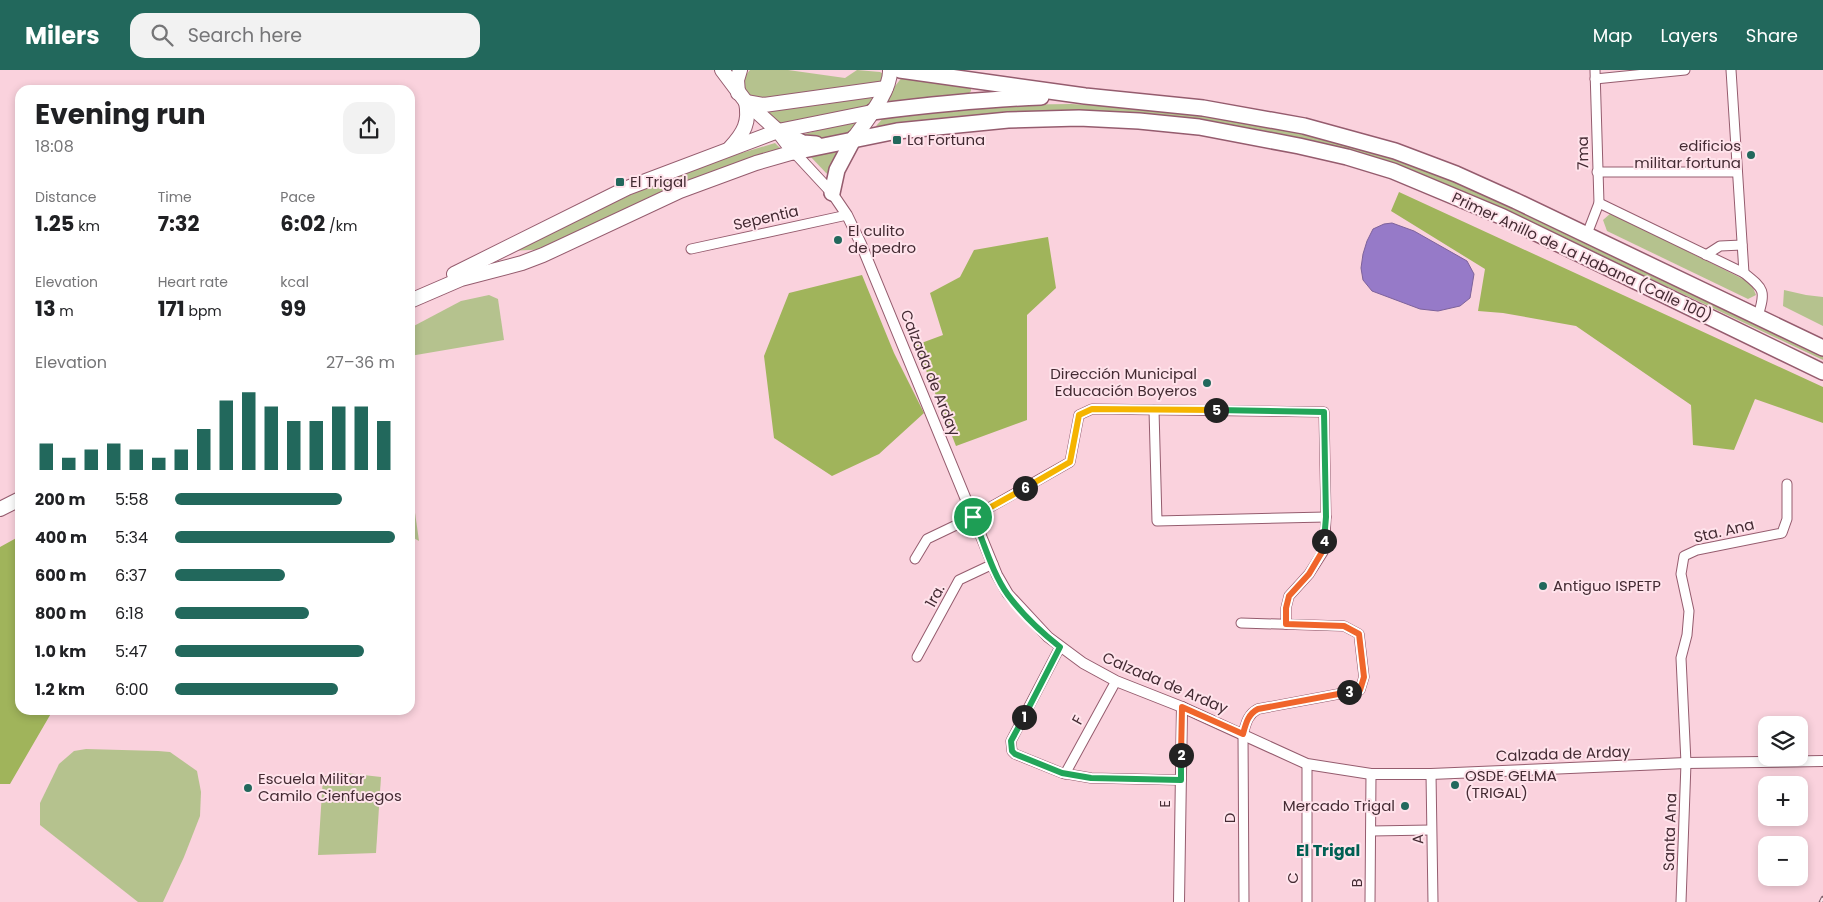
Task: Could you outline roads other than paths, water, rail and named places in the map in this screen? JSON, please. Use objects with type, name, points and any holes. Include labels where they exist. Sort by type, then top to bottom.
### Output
[{"type":"highway","points":[[415,298],[461,279],[543,256],[680,191],[756,163],[794,152],[778,131],[742,97],[722,70]]},
{"type":"highway","points":[[727,151],[742,134],[747,125],[737,80],[740,70]]},
{"type":"highway","points":[[832,193],[837,170],[854,138],[886,88],[890,70]]},
{"type":"highway","points":[[900,70],[1085,96]]},
{"type":"highway","points":[[742,97],[764,105],[886,88]]},
{"type":"highway","points":[[415,297],[501,250],[627,188],[778,131],[872,112],[1006,98],[1085,96]]},
{"type":"highway","name":"Primer Anillo de La Habana (Calle 100)","points":[[1085,96],[1203,108],[1304,126],[1395,151],[1456,174],[1587,234],[1823,348]]},
{"type":"highway","name":"Primer Anillo de La Habana (Calle 100)","points":[[794,152],[854,138],[897,131],[1008,120],[1079,118],[1199,127],[1346,156],[1393,171],[1503,216],[1823,372]]},
{"type":"highway","points":[[778,131],[807,144],[827,144]]},
{"type":"highway","points":[[501,250],[501,268]]},
{"type":"highway","points":[[0,509],[15,502]]},
{"type":"street","points":[[1595,75],[1685,70]]},
{"type":"street","points":[[1731,70],[1744,274]]},
{"type":"street","name":"7ma","points":[[1587,234],[1599,202],[1595,75]]},
{"type":"street","name":"Calzada de Arday","points":[[794,152],[832,193],[847,215],[861,244],[973,517],[1008,594],[1048,637],[1083,663],[1116,680],[1182,707],[1307,764],[1371,774],[1431,774],[1686,763],[1823,761]]},
{"type":"street","points":[[1597,172],[1737,172]]},
{"type":"street","points":[[1599,202],[1744,274],[1758,283],[1762,288],[1762,303],[1758,316]]},
{"type":"street","name":"Sepentia","points":[[691,249],[847,215]]},
{"type":"street","points":[[1706,255],[1720,246],[1742,246]]},
{"type":"street","points":[[915,559],[928,539],[973,517],[1070,462],[1079,415],[1092,409],[1324,412],[1326,517],[1322,552],[1309,574],[1289,596],[1286,608],[1286,624]]},
{"type":"street","points":[[1154,410],[1157,521],[1326,517]]},
{"type":"street","name":"Sta. Ana","points":[[1686,763],[1680,658],[1687,635],[1689,611],[1681,574],[1684,556],[1697,550],[1782,532],[1787,520],[1787,484]]},
{"type":"street","name":"1ra.","points":[[917,657],[959,580],[993,564]]},
{"type":"street","points":[[1241,623],[1344,626],[1359,634],[1364,677],[1360,690],[1258,709],[1252,712],[1243,734]]},
{"type":"street","points":[[1060,647],[1011,741],[1011,748],[1015,754],[1065,774],[1091,778],[1181,780]]},
{"type":"street","name":"F","points":[[1065,774],[1116,680]]},
{"type":"street","name":"E","points":[[1179,902],[1182,707]]},
{"type":"street","name":"D","points":[[1243,734],[1244,902]]},
{"type":"street","name":"Santa Ana","points":[[1681,902],[1686,763]]},
{"type":"street","name":"C","points":[[1307,764],[1307,902]]},
{"type":"street","name":"B","points":[[1370,902],[1371,774]]},
{"type":"street","name":"A","points":[[1431,774],[1434,902]]},
{"type":"street","points":[[1371,831],[1431,830]]},
{"type":"railway","points":[[1821,902],[1823,898]]},
{"type":"place","name":"La Fortuna","points":[[897,140]]},
{"type":"place","name":"edificios militar fortuna","points":[[1751,155]]},
{"type":"place","name":"El Trigal","points":[[620,182]]},
{"type":"place","name":"El culito de pedro","points":[[838,240]]},
{"type":"place","name":"Dirección Municipal Educación Boyeros","points":[[1207,383]]},
{"type":"place","name":"Antiguo ISPETP","points":[[1543,586]]},
{"type":"place","name":"OSDE GELMA (TRIGAL)","points":[[1455,785]]},
{"type":"place","name":"Escuela Militar Camilo Cienfuegos","points":[[248,788]]},
{"type":"place","name":"Mercado Trigal","points":[[1405,806]]},
{"type":"district","name":"El Trigal","points":[[1328,850]]}]
